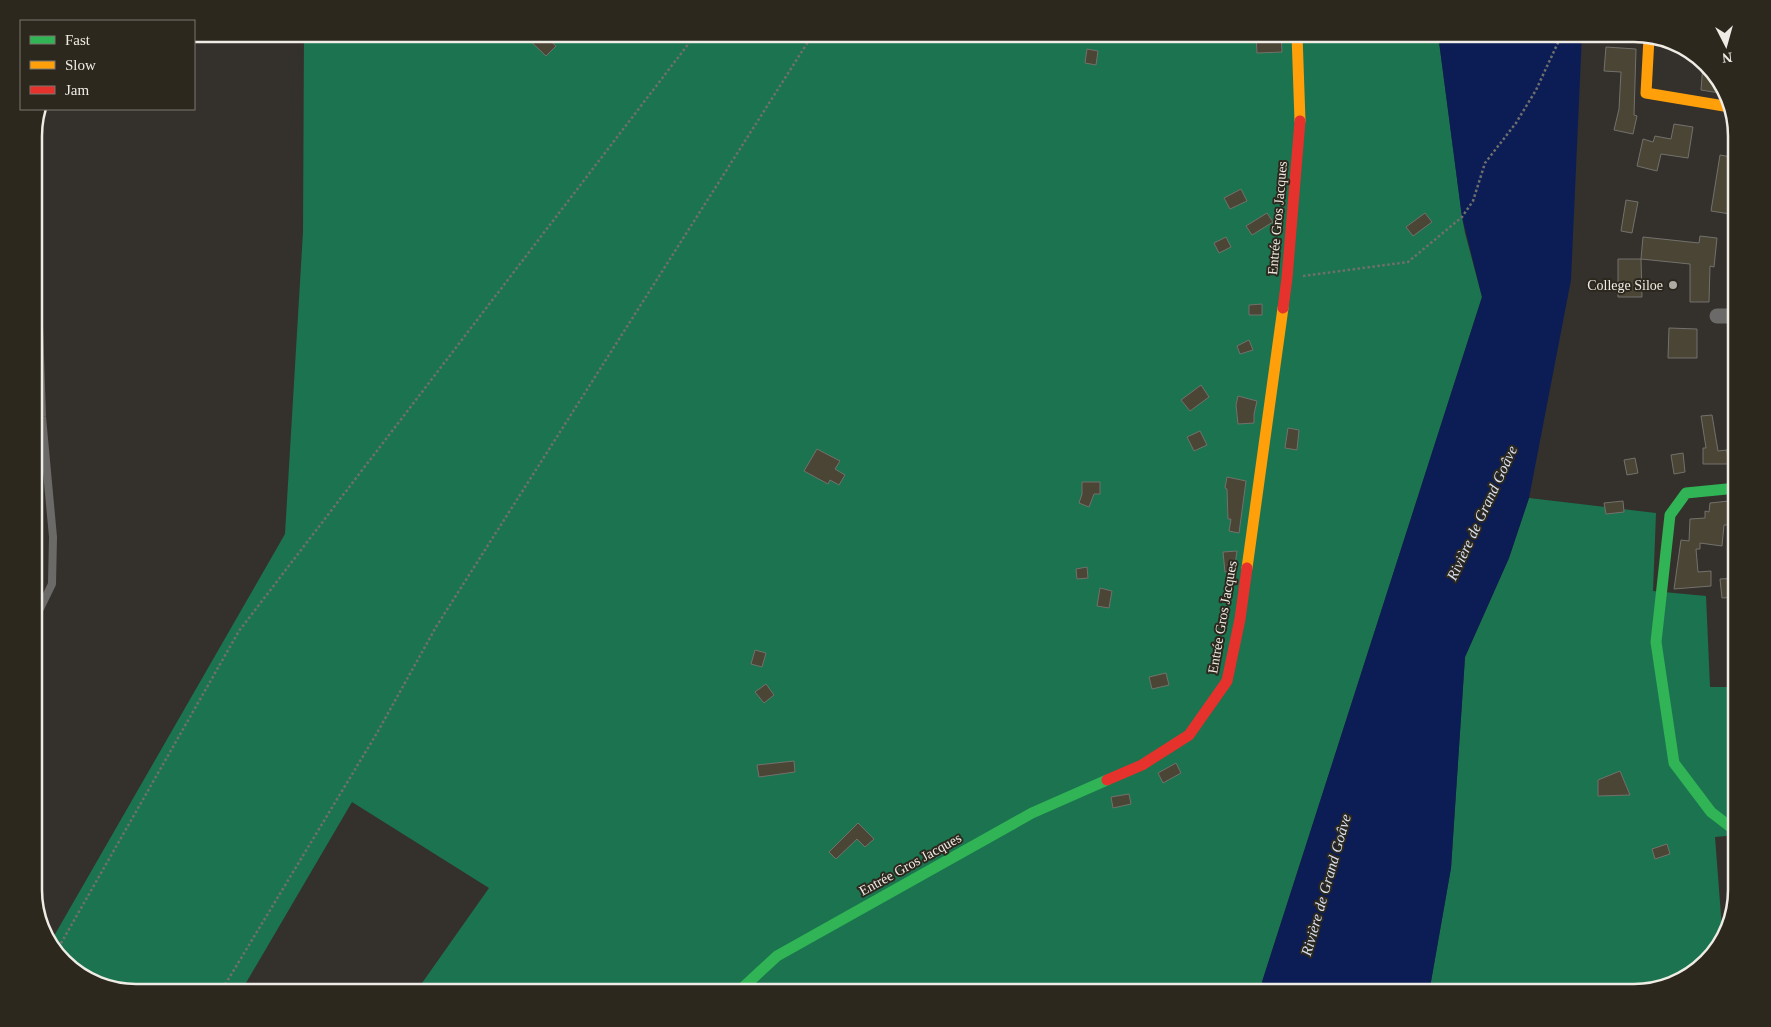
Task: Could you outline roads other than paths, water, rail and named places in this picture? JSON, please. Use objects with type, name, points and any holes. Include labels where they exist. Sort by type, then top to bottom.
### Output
[{"type":"street","name":"Entrée Gros Jacques","points":[[747,984],[777,956],[1032,813],[1142,765],[1189,735],[1227,681],[1240,619],[1287,278],[1301,112],[1297,42]]},
{"type":"street","points":[[1649,43],[1646,93],[1723,106]]},
{"type":"street","points":[[1717,316],[1728,316]]},
{"type":"street","points":[[1728,489],[1686,493],[1670,515],[1656,642],[1674,763],[1711,812],[1728,825]]},
{"type":"lane","points":[[43,428],[53,537],[52,584],[43,602]]},
{"type":"water","name":"Rivière de Grand Goâve","points":[[1439,42],[1582,42],[1571,280],[1529,498],[1509,558],[1465,657],[1451,868],[1431,984],[1263,984],[1262,982],[1482,297],[1462,217]]},
{"type":"place","name":"College Siloe","points":[[1673,285]]}]
